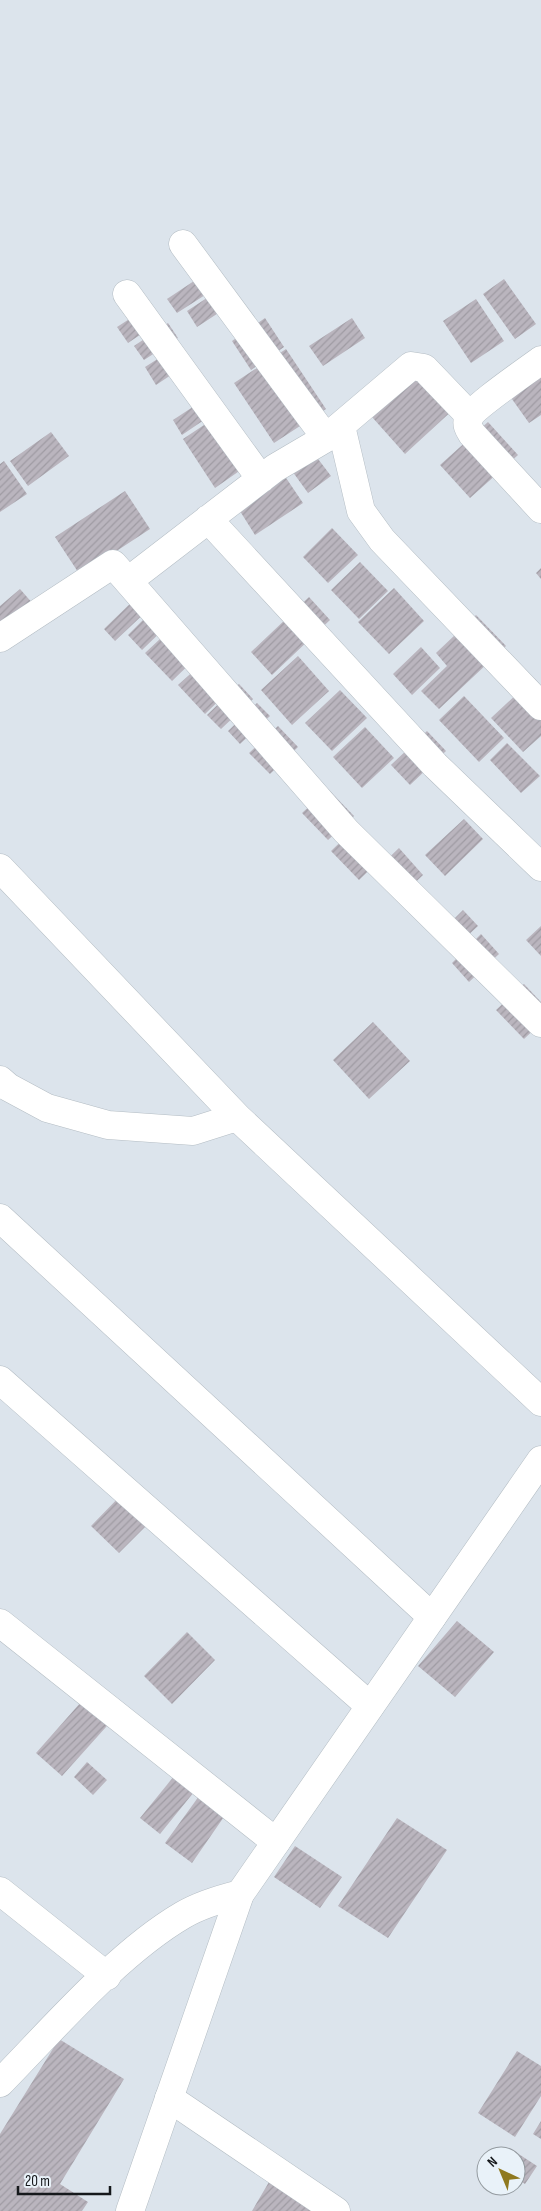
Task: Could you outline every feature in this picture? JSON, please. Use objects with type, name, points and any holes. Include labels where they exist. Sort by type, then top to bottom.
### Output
[{"type":"street","points":[[183,244],[333,432],[361,511],[382,540],[541,706]]},
{"type":"street","points":[[127,294],[261,479]]},
{"type":"street","points":[[541,360],[470,416],[468,427],[472,434],[541,509]]},
{"type":"street","points":[[128,581],[261,479],[296,454],[333,432],[411,366],[424,368],[470,416]]},
{"type":"street","points":[[208,519],[435,765],[541,867]]},
{"type":"street","points":[[0,638],[113,564],[346,831],[541,1023]]},
{"type":"street","points":[[0,868],[237,1117],[541,1402]]},
{"type":"street","points":[[0,1080],[8,1087],[47,1108],[108,1125],[193,1130],[237,1117]]},
{"type":"street","points":[[0,1218],[432,1617]]},
{"type":"street","points":[[0,1380],[370,1706]]},
{"type":"street","points":[[130,2211],[240,1894],[541,1460]]},
{"type":"street","points":[[0,1624],[276,1842]]},
{"type":"street","points":[[0,1891],[107,1976]]},
{"type":"street","points":[[0,2083],[107,1976],[151,1937],[183,1915],[208,1903],[240,1894]]},
{"type":"street","points":[[169,2098],[336,2211]]},
{"type":"building","points":[[206,273],[216,288],[177,313],[167,299]]},
{"type":"building","points":[[504,279],[536,324],[515,339],[483,294]]},
{"type":"building","points":[[216,292],[226,308],[197,327],[187,311]]},
{"type":"building","points":[[476,299],[504,341],[471,363],[443,321]]},
{"type":"building","points":[[151,305],[162,320],[128,343],[117,327]]},
{"type":"building","points":[[265,318],[284,347],[251,370],[232,341]]},
{"type":"building","points":[[352,318],[365,338],[323,366],[309,346]]},
{"type":"building","points":[[168,323],[178,338],[144,360],[134,346]]},
{"type":"building","points":[[178,346],[189,363],[156,385],[145,367]]},
{"type":"building","points":[[286,349],[326,409],[274,443],[234,383]]},
{"type":"building","points":[[541,369],[541,415],[529,423],[507,392]]},
{"type":"building","points":[[424,371],[456,407],[405,454],[372,417]]},
{"type":"building","points":[[211,395],[220,409],[182,435],[173,420]]},
{"type":"building","points":[[213,419],[245,467],[215,488],[183,439]]},
{"type":"building","points":[[488,422],[518,455],[470,498],[440,465]]},
{"type":"building","points":[[51,432],[69,456],[28,486],[10,461]]},
{"type":"building","points":[[309,447],[331,476],[308,493],[287,464]]},
{"type":"building","points":[[4,461],[27,494],[0,512],[0,464]]},
{"type":"building","points":[[280,469],[303,503],[255,535],[233,500]]},
{"type":"building","points":[[125,491],[150,529],[80,575],[55,537]]},
{"type":"building","points":[[332,528],[358,555],[328,583],[303,557]]},
{"type":"building","points":[[360,562],[388,591],[359,619],[331,590]]},
{"type":"building","points":[[541,568],[541,579],[536,573]]},
{"type":"building","points":[[394,588],[424,621],[389,654],[358,622]]},
{"type":"building","points":[[20,589],[34,605],[0,634],[0,606]]},
{"type":"building","points":[[138,596],[150,608],[115,641],[104,629]]},
{"type":"building","points":[[309,597],[330,620],[272,675],[251,652]]},
{"type":"building","points":[[153,610],[168,625],[142,650],[128,635]]},
{"type":"building","points":[[476,615],[506,646],[439,709],[421,691],[447,666],[436,653]]},
{"type":"building","points":[[176,624],[202,652],[172,681],[145,653]]},
{"type":"building","points":[[421,647],[440,668],[412,695],[393,674]]},
{"type":"building","points":[[298,656],[329,691],[292,725],[261,690]]},
{"type":"building","points":[[208,658],[234,686],[205,714],[178,685]]},
{"type":"building","points":[[534,678],[541,686],[541,736],[523,752],[491,718]]},
{"type":"building","points":[[239,684],[253,699],[221,729],[207,715]]},
{"type":"building","points":[[340,690],[367,718],[332,751],[305,723]]},
{"type":"building","points":[[464,696],[504,738],[479,762],[439,720]]},
{"type":"building","points":[[257,703],[270,716],[240,744],[228,731]]},
{"type":"building","points":[[278,726],[298,747],[270,774],[249,753]]},
{"type":"building","points":[[365,727],[394,758],[362,788],[333,757]]},
{"type":"building","points":[[427,731],[446,751],[410,785],[391,765]]},
{"type":"building","points":[[507,743],[540,776],[521,793],[490,760]]},
{"type":"building","points":[[328,789],[354,816],[328,840],[302,813]]},
{"type":"building","points":[[464,819],[483,839],[445,876],[425,855]]},
{"type":"building","points":[[358,825],[386,854],[359,880],[331,851]]},
{"type":"building","points":[[399,848],[423,875],[398,899],[373,873]]},
{"type":"building","points":[[463,910],[478,926],[452,950],[437,936]]},
{"type":"building","points":[[541,926],[541,956],[526,940]]},
{"type":"building","points":[[481,934],[499,954],[469,982],[452,963]]},
{"type":"building","points":[[524,984],[541,1002],[541,1023],[524,1039],[496,1010]]},
{"type":"building","points":[[373,1022],[410,1061],[369,1099],[333,1060]]},
{"type":"building","points":[[124,1492],[152,1520],[119,1553],[91,1526]]},
{"type":"building","points":[[457,1621],[494,1652],[455,1697],[418,1666]]},
{"type":"building","points":[[187,1632],[215,1660],[172,1704],[144,1676]]},
{"type":"building","points":[[89,1693],[115,1717],[62,1776],[36,1753]]},
{"type":"building","points":[[87,1762],[107,1780],[93,1795],[74,1777]]},
{"type":"building","points":[[179,1770],[198,1787],[160,1834],[140,1818]]},
{"type":"building","points":[[202,1792],[228,1811],[192,1863],[165,1843]]},
{"type":"building","points":[[397,1818],[447,1850],[388,1938],[338,1906]]},
{"type":"building","points":[[295,1846],[342,1877],[320,1908],[274,1877]]},
{"type":"building","points":[[59,2039],[124,2079],[60,2184],[88,2202],[82,2211],[0,2211],[0,2134]]},
{"type":"building","points":[[517,2051],[541,2066],[541,2096],[515,2137],[478,2113]]},
{"type":"building","points":[[541,2121],[541,2139],[533,2134]]},
{"type":"building","points":[[526,2159],[537,2166],[526,2182]]},
{"type":"building","points":[[269,2182],[316,2211],[252,2211]]}]
